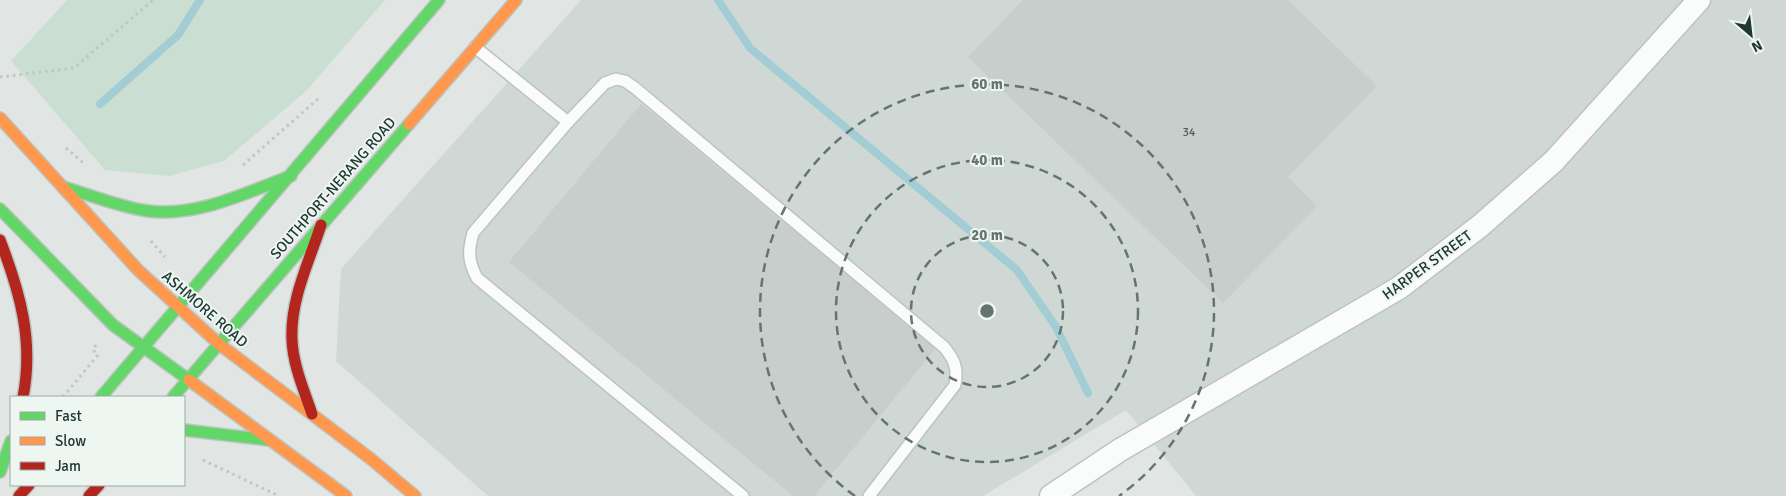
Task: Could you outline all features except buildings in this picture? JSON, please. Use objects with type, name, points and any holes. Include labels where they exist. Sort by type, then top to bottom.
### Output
[{"type":"main road","points":[[102,396],[292,175],[439,0]]},
{"type":"main road","name":"SOUTHPORT-NERANG ROAD","points":[[174,396],[516,0]]},
{"type":"main road","name":"ASHMORE ROAD","points":[[0,118],[138,270],[178,308],[219,344],[371,458],[415,496]]},
{"type":"main road","points":[[62,186],[126,207],[149,212],[167,212],[200,207],[292,175]]},
{"type":"main road","points":[[0,209],[113,325],[346,496]]},
{"type":"main road","points":[[312,414],[296,362],[292,330],[296,300],[321,224]]},
{"type":"main road","points":[[0,240],[11,268],[28,328],[29,354],[23,396]]},
{"type":"main road","points":[[188,430],[271,440]]},
{"type":"main road","points":[[0,472],[10,444]]},
{"type":"main road","points":[[19,496],[27,486]]},
{"type":"main road","points":[[90,496],[98,486]]},
{"type":"street","name":"HARPER STREET","points":[[1051,496],[1120,450],[1399,288],[1480,226],[1554,161],[1699,0]]},
{"type":"lane","points":[[475,47],[568,122]]},
{"type":"lane","points":[[742,496],[478,278],[470,265],[469,249],[473,233],[568,122],[605,83],[616,79],[625,81],[944,347],[954,359],[957,373],[955,385],[868,496]]},
{"type":"path","points":[[0,77],[74,68],[153,0]]},
{"type":"path","points":[[237,170],[322,96]]},
{"type":"path","points":[[60,144],[90,169]]},
{"type":"path","points":[[148,239],[165,256],[165,262]]},
{"type":"path","points":[[100,341],[92,350],[104,361]]},
{"type":"path","points":[[64,396],[98,355]]},
{"type":"path","points":[[188,430],[190,454],[279,496]]},
{"type":"shaded area","points":[[581,0],[1786,0],[1786,496],[1196,496],[1126,410],[983,496],[488,496],[336,361],[341,269]]},
{"type":"green space","points":[[67,0],[385,0],[306,91],[224,161],[169,176],[105,170],[11,61]]},
{"type":"waterway","points":[[100,104],[178,35],[200,0]]},
{"type":"waterway","points":[[718,0],[750,48],[1017,270],[1056,327],[1088,393]]},
{"type":"traffic: fast","points":[[102,396],[439,0]]},
{"type":"traffic: fast","points":[[174,396],[409,124]]},
{"type":"traffic: fast","points":[[63,187],[126,207],[167,212],[203,207],[221,202],[291,176]]},
{"type":"traffic: fast","points":[[0,209],[113,325],[189,380]]},
{"type":"traffic: fast","points":[[185,430],[269,440]]},
{"type":"traffic: fast","points":[[0,472],[10,444]]},
{"type":"traffic: slow","points":[[409,124],[516,0]]},
{"type":"traffic: slow","points":[[0,118],[138,270],[219,344]]},
{"type":"traffic: slow","points":[[219,344],[371,459],[415,496]]},
{"type":"traffic: slow","points":[[189,380],[346,496]]},
{"type":"traffic: jam","points":[[312,414],[294,359],[292,325],[301,281],[321,225]]},
{"type":"traffic: jam","points":[[0,240],[14,279],[26,336],[27,356],[23,396]]},
{"type":"traffic: jam","points":[[19,496],[28,486]]},
{"type":"traffic: jam","points":[[89,496],[98,486]]}]
